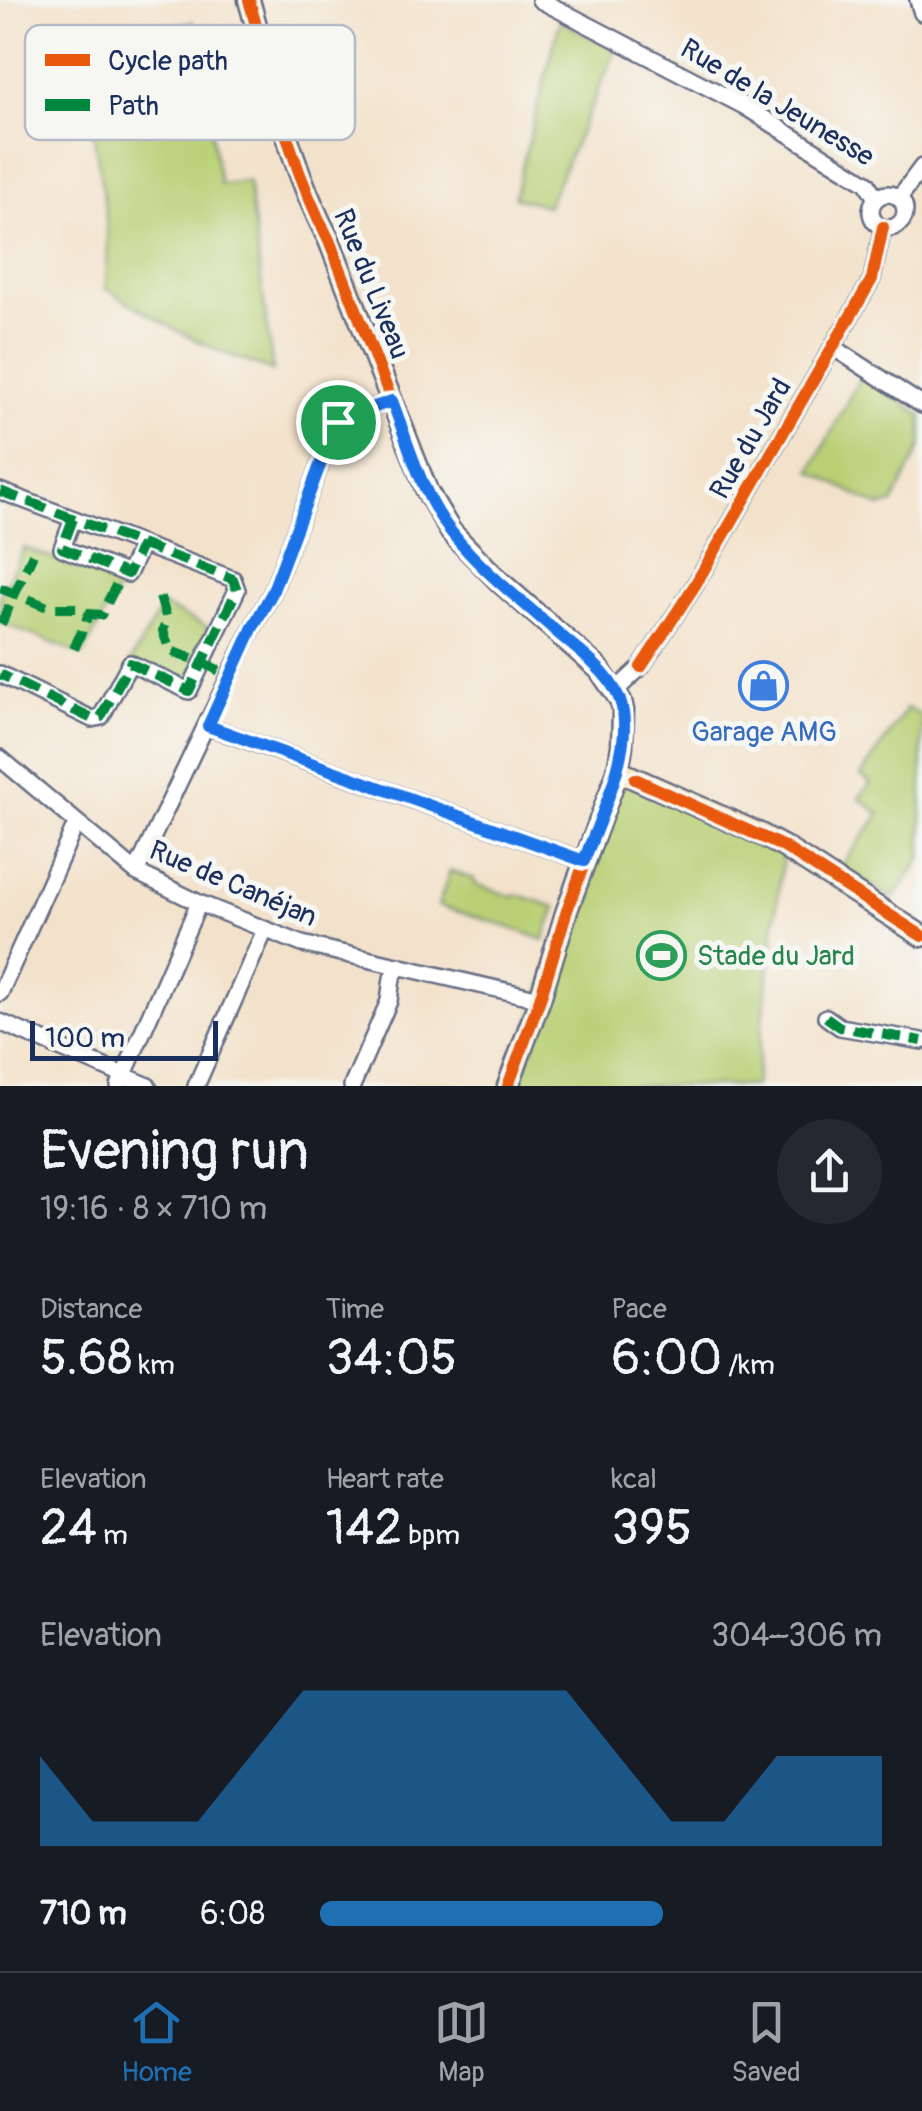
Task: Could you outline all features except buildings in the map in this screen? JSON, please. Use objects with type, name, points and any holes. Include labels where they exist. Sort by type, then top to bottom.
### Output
[{"type":"street","name":"Rue du Liveau","points":[[250,0],[256,25]]},
{"type":"street","name":"Rue de la Jeunesse","points":[[540,0],[744,106],[867,183],[876,199]]},
{"type":"street","points":[[918,0],[922,13]]},
{"type":"street","name":"Rue du Liveau","points":[[287,140],[330,240],[427,491],[451,532],[500,582],[599,670],[614,692]]},
{"type":"street","name":"Rue du Jard","points":[[876,199],[871,208],[872,218],[884,227],[894,226],[902,218],[904,208],[899,198],[922,167]]},
{"type":"street","points":[[876,199],[890,194],[899,198]]},
{"type":"street","name":"Rue du Jard","points":[[614,692],[641,667],[695,586],[872,279],[884,227]]},
{"type":"street","points":[[833,347],[922,404]]},
{"type":"street","points":[[136,872],[272,593],[334,428],[343,418],[392,401]]},
{"type":"street","points":[[0,491],[233,579],[236,590],[190,691],[130,663],[101,716],[92,719],[0,674]]},
{"type":"street","points":[[73,518],[62,548],[128,574],[142,544]]},
{"type":"street","points":[[202,662],[230,677]]},
{"type":"street","points":[[508,1086],[618,771],[624,721],[621,702],[614,692]]},
{"type":"street","points":[[208,726],[584,861]]},
{"type":"street","name":"Rue de Canéjan","points":[[0,758],[136,872],[199,903],[302,944],[540,999]]},
{"type":"street","points":[[618,771],[784,846],[922,936]]},
{"type":"street","points":[[0,993],[76,824]]},
{"type":"street","points":[[122,1081],[199,903]]},
{"type":"street","points":[[196,1086],[265,930]]},
{"type":"street","points":[[352,1086],[389,1001],[392,978],[399,966]]},
{"type":"street","points":[[826,1018],[840,1028],[922,1041]]},
{"type":"street","points":[[0,1022],[122,1081],[148,1086]]},
{"type":"green space","points":[[560,21],[616,51],[547,206],[514,197]]},
{"type":"green space","points":[[95,140],[213,140],[220,184],[248,181],[273,371],[176,330],[105,288],[107,241]]},
{"type":"green space","points":[[861,375],[922,415],[922,444],[893,503],[880,507],[811,471]]},
{"type":"green space","points":[[24,548],[121,583],[83,655],[0,622],[0,595]]},
{"type":"green space","points":[[162,606],[217,631],[189,691],[130,663]]},
{"type":"green space","points":[[907,708],[922,716],[922,857],[893,899],[841,866],[880,814],[859,798],[871,783],[861,776]]},
{"type":"green space","name":"Stade du Jard","points":[[618,771],[784,847],[755,1086],[508,1086]]},
{"type":"green space","points":[[450,871],[474,879],[475,884],[556,907],[544,940],[438,906]]},
{"type":"marked path","points":[[0,491],[233,579],[237,590],[189,691],[130,663],[101,717],[92,719],[0,674]]},
{"type":"marked path","points":[[73,519],[62,548],[128,574],[142,544]]},
{"type":"marked path","points":[[1,624],[33,554]]},
{"type":"marked path","points":[[0,588],[50,608],[77,608],[101,615],[123,572]]},
{"type":"marked path","points":[[160,597],[167,619],[163,631],[170,651],[203,662],[230,677]]},
{"type":"marked path","points":[[74,649],[89,614]]},
{"type":"marked path","points":[[826,1017],[840,1027],[922,1041]]},
{"type":"cycle path","points":[[249,0],[256,25]]},
{"type":"cycle path","points":[[289,140],[427,491],[451,532],[500,582],[599,669],[621,701],[618,771],[508,1086]]},
{"type":"cycle path","points":[[641,667],[695,585],[872,279],[883,227]]},
{"type":"cycle path","points":[[635,779],[784,847],[922,936]]},
{"type":"place","name":"Garage AMG","points":[[764,685]]},
{"type":"place","name":"Stade du Jard","points":[[662,956]]},
{"type":"route","points":[[392,401],[427,491],[451,532],[500,582],[599,670],[621,702],[624,721],[618,771],[584,861],[208,726],[272,593],[338,422],[392,401]]}]
